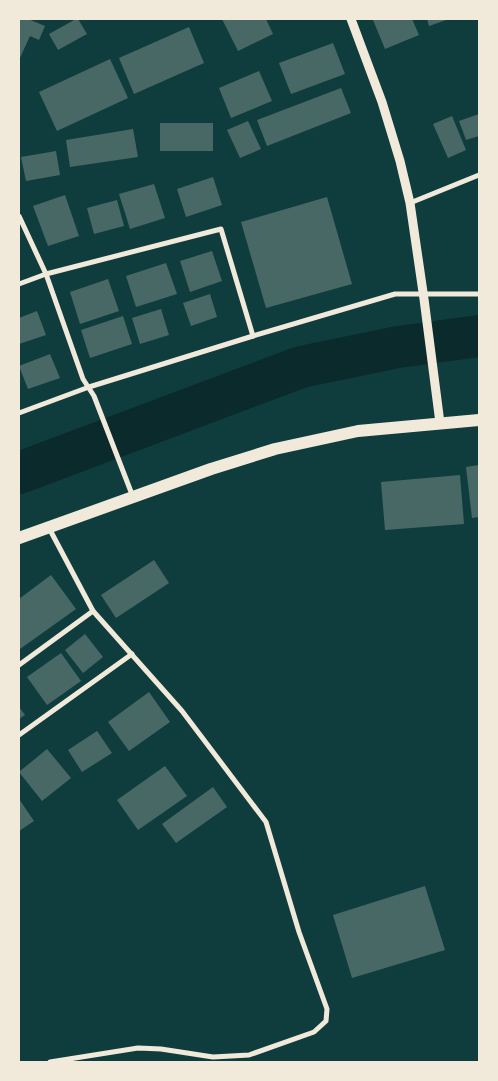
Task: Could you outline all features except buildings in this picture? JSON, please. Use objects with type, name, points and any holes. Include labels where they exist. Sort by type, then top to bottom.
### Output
[{"type":"main road","points":[[19,538],[211,469],[275,449],[358,431],[479,420]]},
{"type":"street","points":[[351,19],[382,102],[400,161],[410,203],[440,423]]},
{"type":"street","points":[[410,203],[479,175]]},
{"type":"street","points":[[19,216],[46,274],[82,379],[94,396],[133,497]]},
{"type":"street","points":[[19,284],[46,274],[221,229],[253,336]]},
{"type":"street","points":[[19,413],[89,388],[253,336],[395,294],[424,296],[479,294]]},
{"type":"street","points":[[49,528],[93,611],[182,711],[266,822],[299,932],[327,1009],[326,1021],[314,1032],[249,1055],[213,1058],[161,1049],[138,1048],[50,1062]]},
{"type":"street","points":[[19,665],[93,611]]},
{"type":"street","points":[[19,735],[132,654]]},
{"type":"waterway","points":[[19,473],[301,367],[398,347],[479,336]]}]
